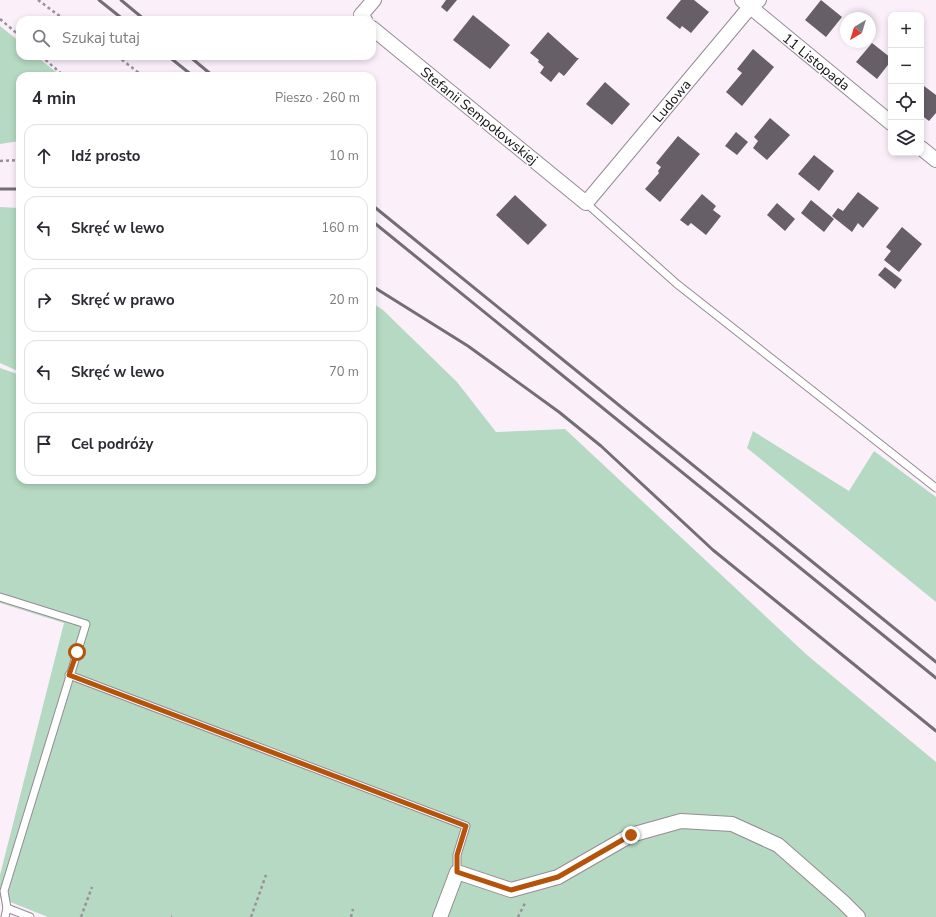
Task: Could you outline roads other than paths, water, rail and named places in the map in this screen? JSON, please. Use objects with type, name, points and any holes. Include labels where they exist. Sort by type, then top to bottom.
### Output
[{"type":"street","points":[[364,16],[374,0]]},
{"type":"street","name":"11 Listopada","points":[[750,2],[888,120]]},
{"type":"street","name":"Ludowa","points":[[586,203],[750,2]]},
{"type":"street","name":"Stefanii Sempołowskiej","points":[[376,31],[586,203]]},
{"type":"street","points":[[924,150],[936,160]]},
{"type":"street","points":[[440,917],[457,872],[511,890],[558,877],[631,835],[681,821],[732,824],[778,845],[858,917]]},
{"type":"lane","points":[[586,203],[678,284],[936,488]]},
{"type":"lane","points":[[0,598],[86,624],[69,675],[4,891],[7,908],[5,917]]},
{"type":"lane","points":[[69,675],[466,826],[457,855],[457,872]]},
{"type":"lane","points":[[7,908],[30,917]]},
{"type":"railway","points":[[99,0],[119,16]]},
{"type":"railway","points":[[121,0],[140,16]]},
{"type":"railway","points":[[173,60],[188,72]]},
{"type":"railway","points":[[194,60],[208,72]]},
{"type":"railway","points":[[0,189],[16,189]]},
{"type":"railway","points":[[376,208],[936,662]]},
{"type":"railway","points":[[376,224],[936,678]]},
{"type":"railway","points":[[376,288],[468,346],[559,412],[601,446],[713,550],[936,731]]}]
